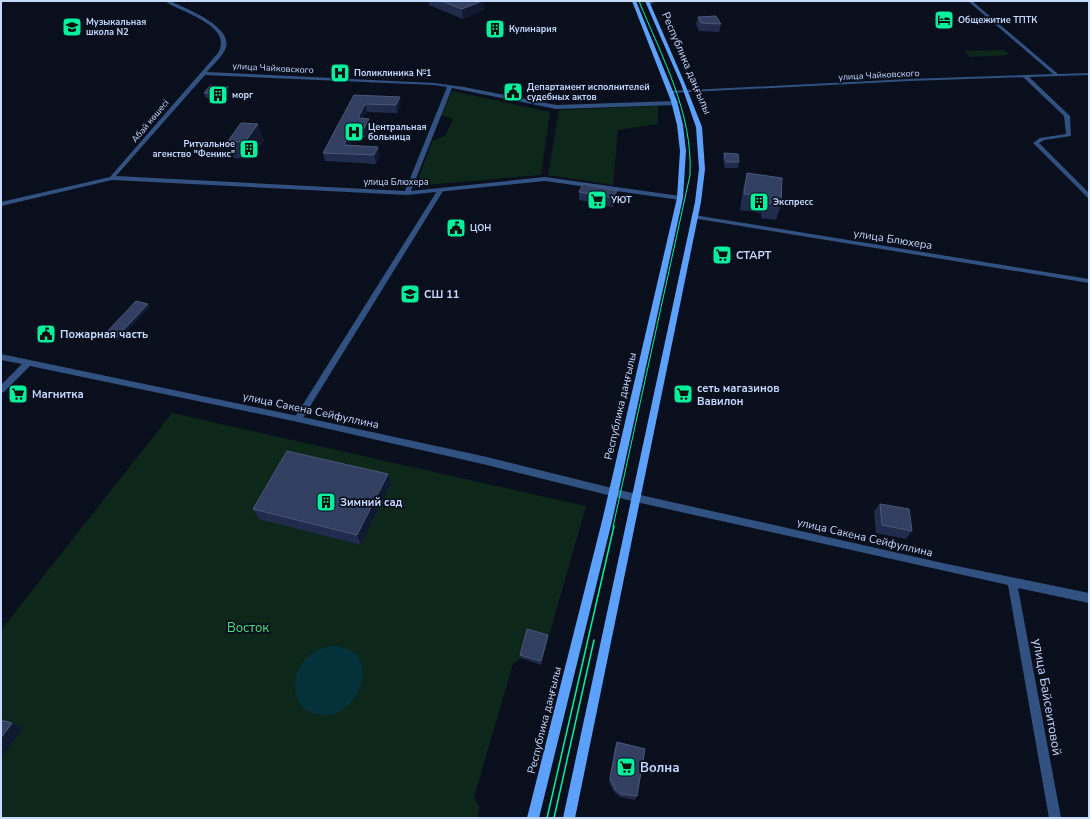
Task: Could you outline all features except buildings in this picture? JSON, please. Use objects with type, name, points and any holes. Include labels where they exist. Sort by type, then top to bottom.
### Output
[{"type":"main road","name":"Республика даңғылы","points":[[533,818],[614,492],[680,198],[683,151],[680,125],[675,103],[634,1]]},
{"type":"main road","name":"Республика даңғылы","points":[[569,818],[698,202],[702,155],[699,127],[686,92],[647,2]]},
{"type":"street","name":"Абай көшесі","points":[[112,178],[224,48],[224,40],[218,30],[204,20],[167,1]]},
{"type":"street","points":[[647,2],[654,1]]},
{"type":"street","points":[[970,1],[1057,75]]},
{"type":"street","name":"улица Чайковского","points":[[203,73],[450,86],[556,107],[675,103]]},
{"type":"street","name":"улица Чайковского","points":[[670,92],[1089,74]]},
{"type":"street","points":[[1025,76],[1067,116],[1069,135],[1042,139],[1036,143],[1089,196]]},
{"type":"street","points":[[407,193],[450,86]]},
{"type":"street","points":[[1,204],[112,178]]},
{"type":"street","name":"улица Блюхера","points":[[112,178],[407,193],[440,191],[545,179],[680,198]]},
{"type":"street","points":[[298,419],[440,191]]},
{"type":"street","name":"улица Блюхера","points":[[694,217],[1089,281]]},
{"type":"street","name":"улица Сакена Сейфуллина","points":[[1,357],[298,419],[636,498],[1089,598]]},
{"type":"street","points":[[1,390],[28,363]]},
{"type":"street","name":"улица Байсеитовой","points":[[1012,581],[1055,818]]},
{"type":"green space","points":[[1004,50],[1010,55],[970,57],[964,51]]},
{"type":"green space","points":[[452,91],[550,112],[541,175],[425,185],[419,176],[433,140],[445,136],[453,119],[441,115]]},
{"type":"green space","points":[[658,106],[658,124],[618,130],[613,185],[548,175],[559,110]]},
{"type":"green space","name":"Восток","points":[[172,413],[586,506],[548,639],[528,634],[521,658],[513,664],[474,797],[480,808],[477,818],[1,818],[1,630]]},
{"type":"water","points":[[329,646],[348,649],[359,658],[363,670],[361,684],[354,698],[344,709],[330,715],[315,714],[306,710],[296,696],[296,678],[303,662],[310,655],[319,649]]},
{"type":"tram line","points":[[613,527],[690,175],[690,152],[687,129],[681,107],[666,64],[639,1]]},
{"type":"tram line","points":[[547,818],[614,526]]},
{"type":"tram line","points":[[554,818],[594,640]]},
{"type":"place","name":"Общежитие ТПТК","points":[[944,20]]},
{"type":"place","name":"Музыкальная школа N2","points":[[72,27]]},
{"type":"place","name":"Кулинария","points":[[495,29]]},
{"type":"place","name":"Поликлиника №1","points":[[340,73]]},
{"type":"place","name":"Департамент исполнителей судебных актов","points":[[513,92]]},
{"type":"place","name":"морг","points":[[218,95]]},
{"type":"place","name":"Центральная больница","points":[[354,132]]},
{"type":"place","name":"Ритуальное агенство \"Феникс\"","points":[[249,149]]},
{"type":"place","name":"УЮТ","points":[[597,200]]},
{"type":"place","name":"Экспресс","points":[[759,202]]},
{"type":"place","name":"ЦОН","points":[[456,228]]},
{"type":"place","name":"СТАРТ","points":[[722,255]]},
{"type":"place","name":"СШ 11","points":[[410,294]]},
{"type":"place","name":"Пожарная часть","points":[[46,334]]},
{"type":"place","name":"Магнитка","points":[[18,394]]},
{"type":"place","name":"сеть магазинов Вавилон","points":[[683,394]]},
{"type":"place","name":"Зимний сад","points":[[326,502]]},
{"type":"place","name":"Волна","points":[[626,767]]}]
